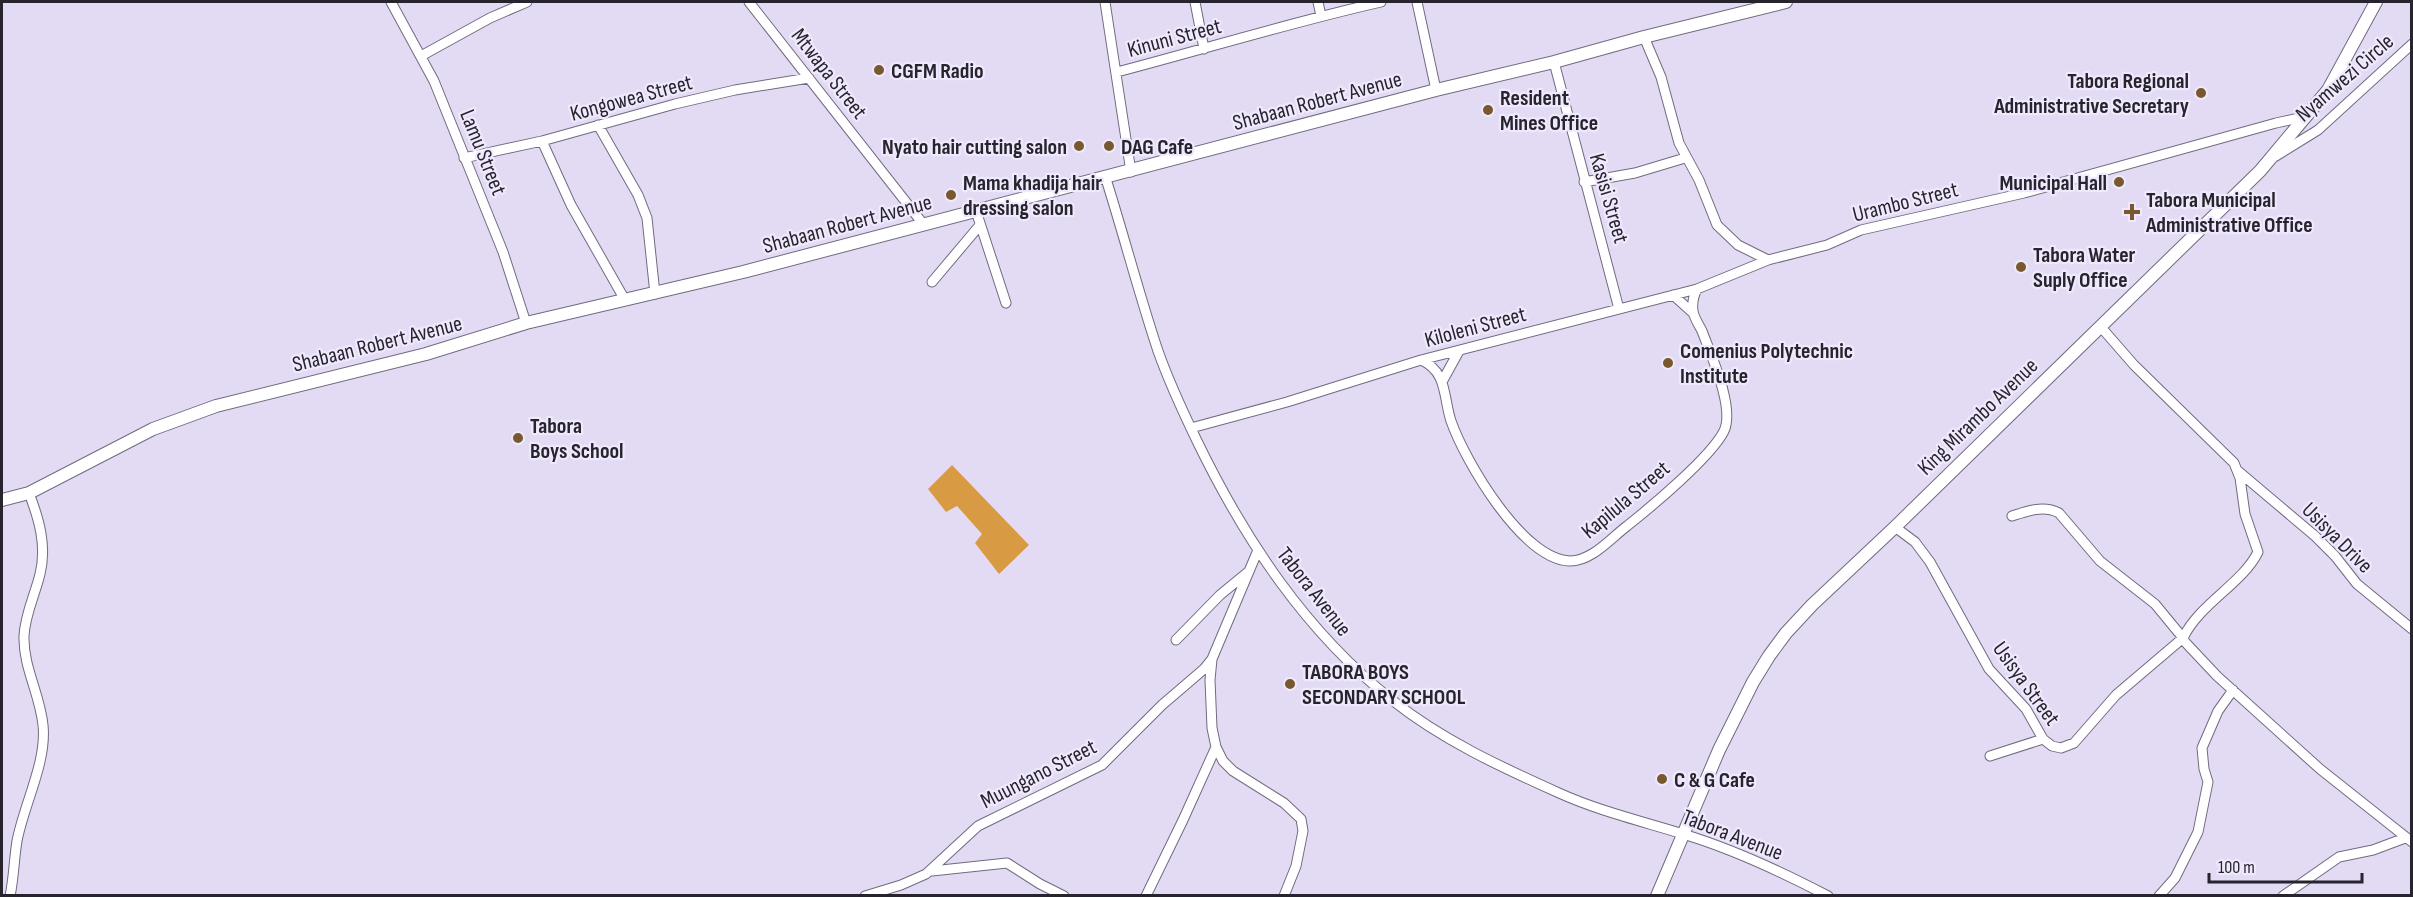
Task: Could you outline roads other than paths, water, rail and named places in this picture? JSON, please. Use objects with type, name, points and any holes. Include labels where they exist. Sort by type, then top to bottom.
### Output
[{"type":"street","name":"Lamu Street","points":[[391,2],[421,56],[444,106],[503,252],[526,323]]},
{"type":"street","points":[[421,56],[490,18],[527,2]]},
{"type":"street","name":"Mtwapa Street","points":[[749,2],[924,225]]},
{"type":"street","points":[[1105,2],[1131,172]]},
{"type":"street","points":[[1195,2],[1204,49]]},
{"type":"street","points":[[1318,2],[1321,16]]},
{"type":"street","name":"Kinuni Street","points":[[1117,72],[1321,16],[1381,2]]},
{"type":"street","points":[[1417,2],[1436,90]]},
{"type":"street","name":"Shabaan Robert Avenue","points":[[2,500],[29,493],[153,429],[194,414],[313,381],[426,354],[526,323],[655,294],[1106,179],[1436,90],[1786,2]]},
{"type":"street","name":"King Mirambo Avenue","points":[[1657,896],[1719,750],[1753,682],[1774,650],[1820,598],[2271,159],[2309,116],[2328,90],[2376,2]]},
{"type":"street","points":[[1644,37],[1661,76],[1685,158],[1699,180],[1717,225],[1738,245],[1768,260]]},
{"type":"street","name":"Nyamwezi Circle","points":[[2271,159],[2318,130],[2412,44]]},
{"type":"street","name":"Kasisi Street","points":[[1554,62],[1619,309]]},
{"type":"street","name":"Kongowea Street","points":[[464,158],[542,141],[735,90],[809,78]]},
{"type":"street","name":"Urambo Street","points":[[1768,260],[1827,245],[1861,230],[2024,193],[2276,123],[2309,116]]},
{"type":"street","points":[[598,125],[638,195],[647,218],[655,294]]},
{"type":"street","points":[[542,141],[571,205],[625,300]]},
{"type":"street","points":[[1584,182],[1635,173],[1685,158]]},
{"type":"street","name":"Tabora Avenue","points":[[1106,179],[1159,352],[1191,428],[1238,518],[1258,550],[1304,614],[1332,646],[1393,701],[1420,720],[1488,759],[1562,794],[1608,812],[1684,834],[1774,869],[1828,896]]},
{"type":"street","points":[[976,211],[1006,303]]},
{"type":"street","points":[[932,282],[980,225]]},
{"type":"street","name":"Kiloleni Street","points":[[1191,428],[1287,402],[1421,360],[1697,289],[1768,260]]},
{"type":"street","points":[[1693,313],[1697,289]]},
{"type":"street","name":"Kapilula Street","points":[[1443,380],[1448,410],[1468,460],[1492,498],[1508,518],[1541,550],[1557,559],[1572,561],[1587,557],[1642,514],[1702,459],[1725,430],[1728,418],[1725,403],[1708,347],[1693,313],[1672,295]]},
{"type":"street","points":[[2100,326],[2134,364],[2228,457],[2238,471]]},
{"type":"street","points":[[1421,360],[1430,364],[1443,380],[1459,351]]},
{"type":"street","name":"Usisya Drive","points":[[2238,471],[2315,536],[2357,584],[2412,629]]},
{"type":"street","name":"Usisya Street","points":[[1895,527],[1915,542],[1930,562],[1989,669],[2026,709],[2043,739],[2052,746],[2061,748],[2074,743],[2116,695],[2183,638],[2205,609],[2254,560],[2258,552],[2245,514],[2238,471]]},
{"type":"street","points":[[10,896],[17,841],[43,745],[43,724],[38,700],[24,654],[25,618],[41,571],[43,549],[39,522],[29,493]]},
{"type":"street","points":[[2012,516],[2042,509],[2058,513],[2100,561],[2155,604],[2199,658],[2233,690],[2342,788],[2408,840]]},
{"type":"street","name":"Muungano Street","points":[[865,896],[909,882],[932,871],[978,826],[1102,765],[1212,659],[1258,550]]},
{"type":"street","points":[[1176,640],[1220,595],[1249,571]]},
{"type":"street","name":"Muungano Street","points":[[1212,659],[1210,698],[1216,747],[1223,761],[1233,771],[1284,803],[1300,819],[1303,831],[1296,866],[1284,896]]},
{"type":"street","points":[[2159,896],[2175,878],[2198,832],[2208,782],[2202,748],[2218,711],[2233,690]]},
{"type":"street","points":[[1990,756],[2043,739]]},
{"type":"street","points":[[1146,896],[1216,747]]},
{"type":"street","points":[[2283,896],[2339,857],[2408,840]]},
{"type":"street","points":[[932,871],[1007,863],[1064,896]]},
{"type":"place","name":"CGFM Radio","points":[[879,70]]},
{"type":"place","name":"Tabora Regional Administrative Secretary","points":[[2201,93]]},
{"type":"place","name":"Resident Mines Office","points":[[1488,110]]},
{"type":"place","name":"Nyato hair cutting salon","points":[[1079,146]]},
{"type":"place","name":"DAG Cafe","points":[[1109,146]]},
{"type":"place","name":"Municipal Hall","points":[[2119,182]]},
{"type":"place","name":"Mama khadija hair dressing salon","points":[[951,195]]},
{"type":"place","name":"Tabora Municipal Administrative Office","points":[[2132,212]]},
{"type":"place","name":"Tabora Water Suply Office","points":[[2021,267]]},
{"type":"place","name":"Comenius Polytechnic Institute","points":[[1668,363]]},
{"type":"place","name":"Tabora Boys School","points":[[518,438]]},
{"type":"place","name":"TABORA BOYS SECONDARY SCHOOL","points":[[1290,684]]},
{"type":"place","name":"C & G Cafe","points":[[1662,779]]}]
